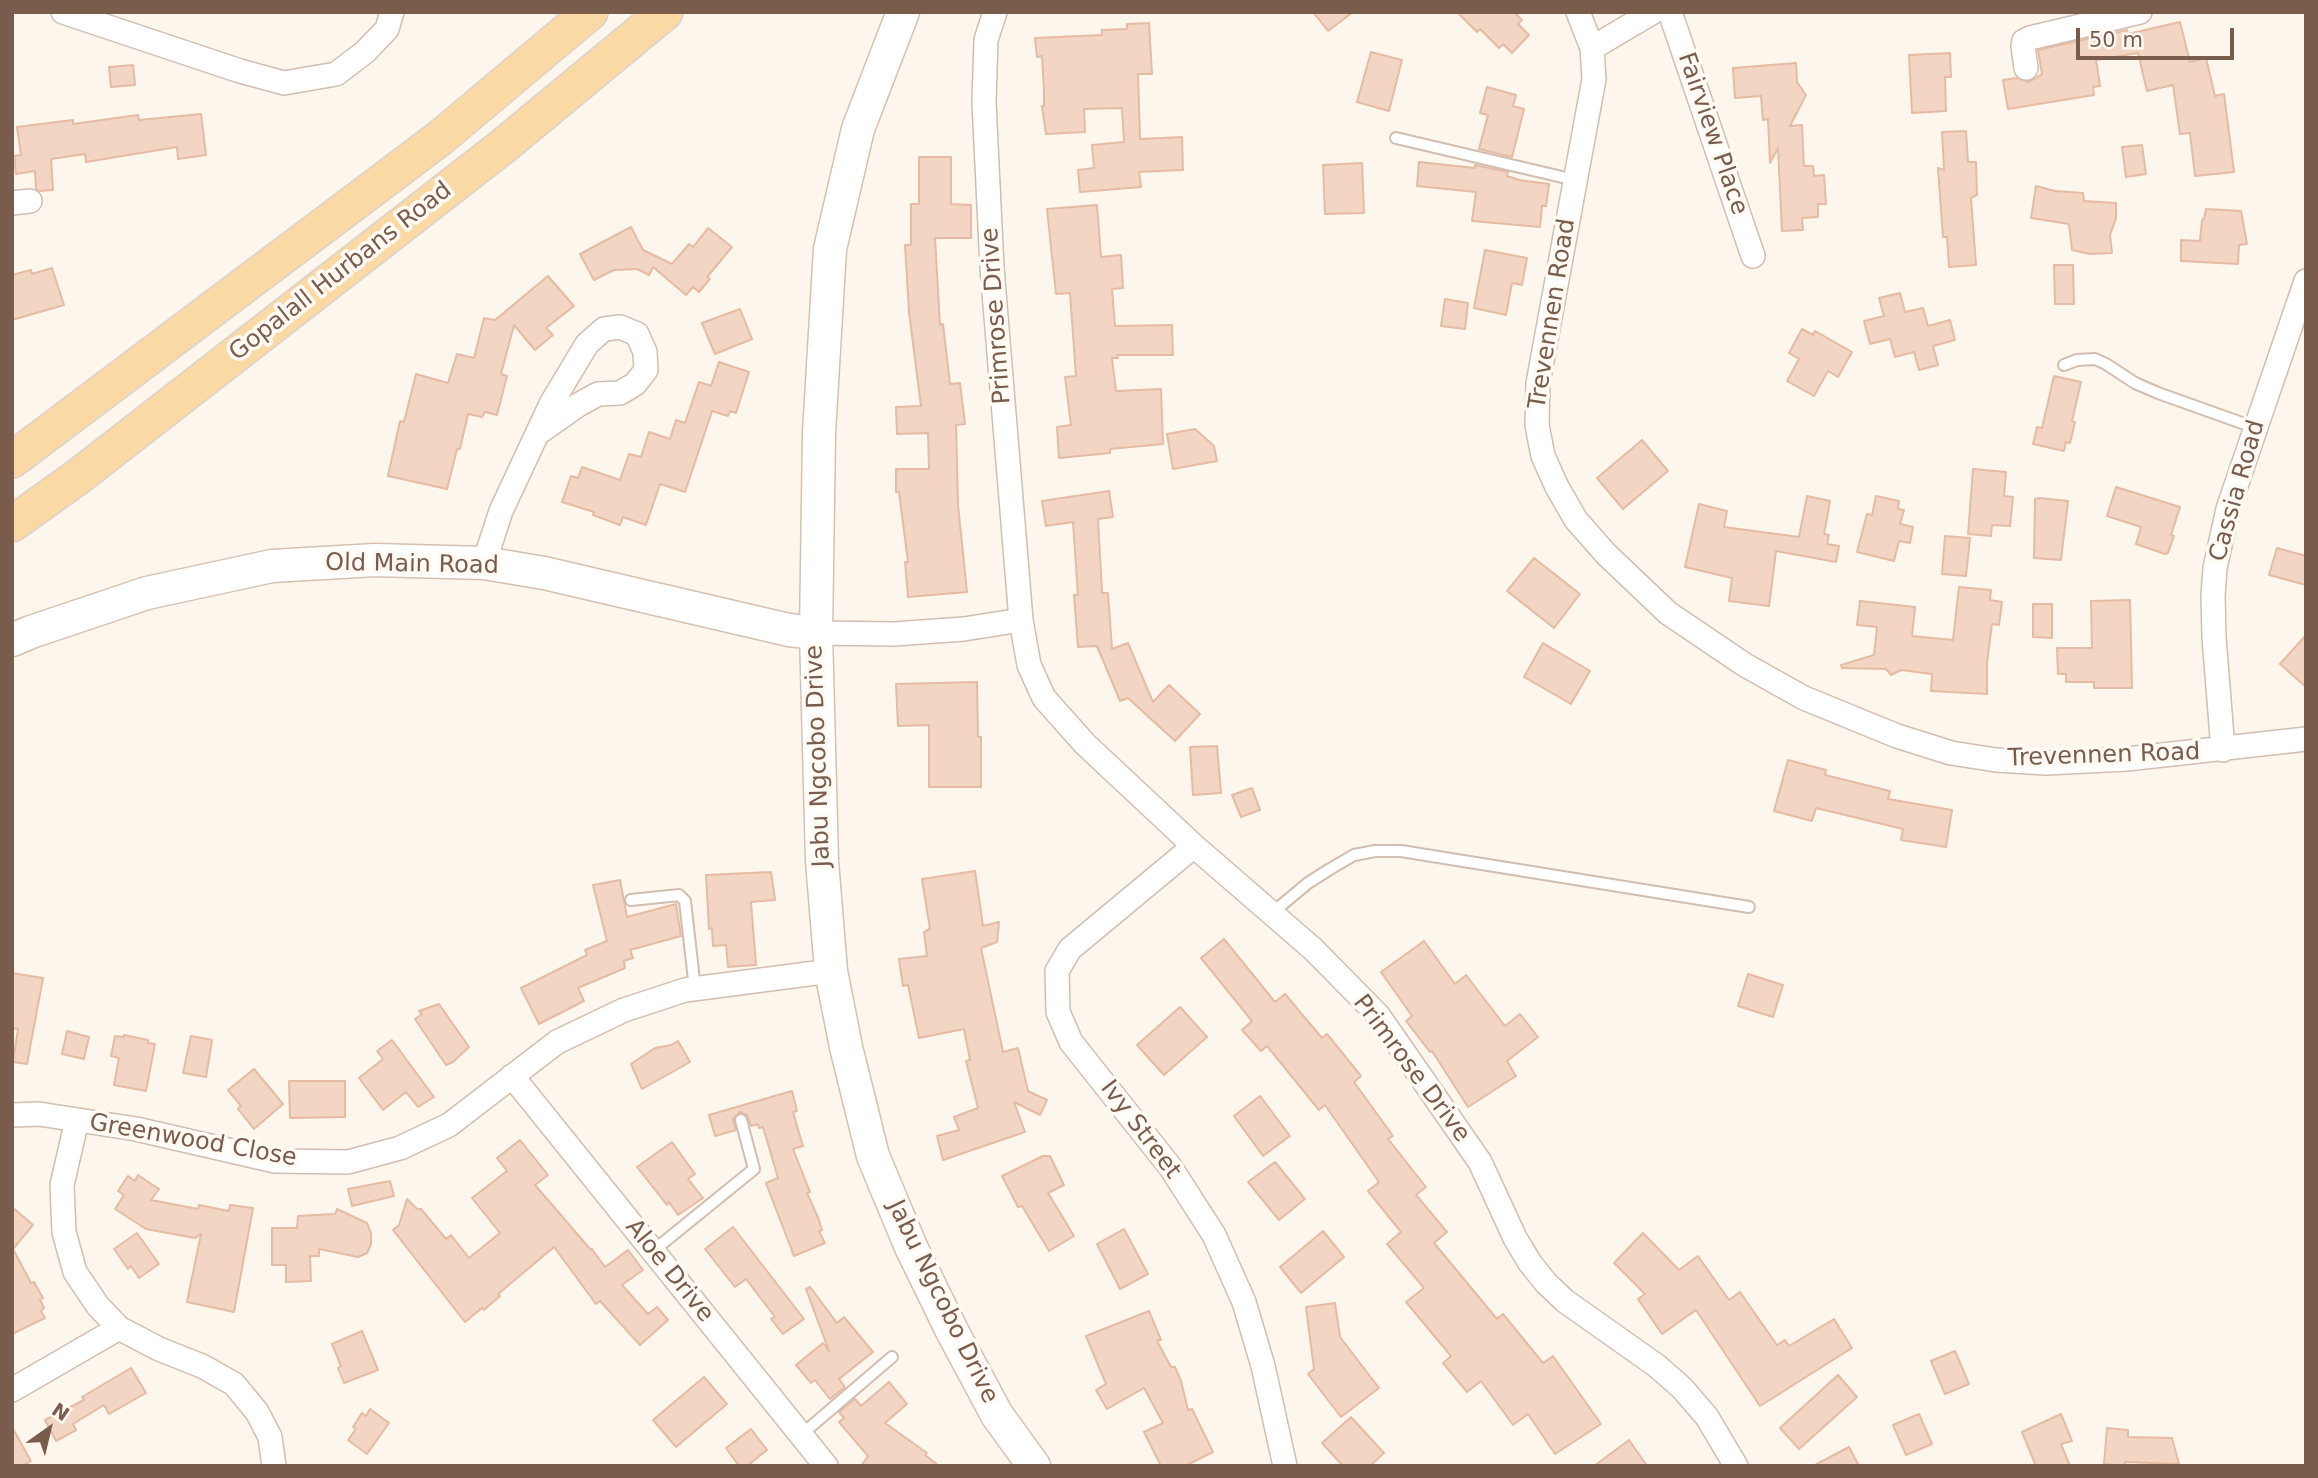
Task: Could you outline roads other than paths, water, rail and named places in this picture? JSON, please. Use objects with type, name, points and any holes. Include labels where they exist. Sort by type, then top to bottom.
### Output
[{"type":"main road","name":"Gopalall Hurbans Road","points":[[12,460],[440,138],[590,12]]},
{"type":"main road","name":"Gopalall Hurbans Road","points":[[12,524],[79,476],[502,147],[665,12]]},
{"type":"main road","name":"Jabu Ngcobo Drive","points":[[903,12],[858,129],[830,249],[819,433],[816,633],[822,861],[831,971],[846,1048],[873,1156],[911,1247],[952,1331],[997,1415],[1034,1466]]},
{"type":"main road","name":"Old Main Road","points":[[12,640],[147,593],[272,566],[375,560],[484,563],[544,573],[789,630],[816,633]]},
{"type":"street","points":[[63,12],[284,83],[336,74],[365,52],[387,29],[392,12]]},
{"type":"street","name":"Primrose Drive","points":[[995,12],[986,40],[985,116],[992,268],[1021,620],[1029,665],[1044,698],[1085,744],[1194,846],[1313,949],[1378,1015],[1480,1162],[1515,1238],[1546,1283],[1565,1301],[1657,1366],[1682,1388],[1707,1417],[1736,1466]]},
{"type":"street","name":"Trevennen Road","points":[[1578,12],[1592,48],[1594,79],[1538,383],[1537,425],[1543,456],[1557,487],[1576,520],[1606,554],[1668,613],[1745,665],[1804,698],[1898,736],[1951,753],[1996,760],[2046,762],[2127,759],[2306,739]]},
{"type":"street","points":[[1592,48],[1653,12]]},
{"type":"street","name":"Fairview Place","points":[[1670,12],[1754,257]]},
{"type":"street","points":[[2026,68],[2023,47],[2024,41],[2030,38],[2140,12]]},
{"type":"street","name":"Cassia Road","points":[[2223,750],[2214,638],[2215,568],[2228,509],[2306,281]]},
{"type":"street","points":[[484,563],[501,511],[551,404],[587,344],[604,329],[620,327],[637,334],[645,352],[646,370],[635,384],[620,393],[598,394],[538,433]]},
{"type":"street","points":[[816,633],[894,634],[964,629],[1021,620]]},
{"type":"street","name":"Ivy Street","points":[[1194,846],[1070,949],[1057,971],[1059,1012],[1072,1042],[1171,1168],[1214,1235],[1244,1302],[1263,1366],[1285,1466]]},
{"type":"street","name":"Greenwood Close","points":[[12,1115],[39,1114],[136,1129],[275,1161],[348,1162],[400,1148],[449,1125],[557,1042],[624,1010],[695,989],[831,971]]},
{"type":"street","name":"Aloe Drive","points":[[512,1076],[826,1466]]},
{"type":"street","points":[[77,1120],[62,1185],[64,1232],[75,1272],[98,1306],[119,1328],[159,1349],[202,1366],[234,1384],[257,1412],[270,1437],[274,1466]]},
{"type":"street","points":[[12,1390],[119,1328]]},
{"type":"lane","points":[[1396,138],[1575,180]]},
{"type":"lane","points":[[2064,365],[2087,358],[2095,359],[2158,393],[2256,428]]},
{"type":"lane","points":[[1272,913],[1308,883],[1330,869],[1354,855],[1375,850],[1401,851],[1749,907]]},
{"type":"lane","points":[[631,900],[679,895],[685,901],[695,989]]},
{"type":"lane","points":[[653,1251],[754,1169],[741,1120]]},
{"type":"lane","points":[[801,1435],[892,1357]]}]
